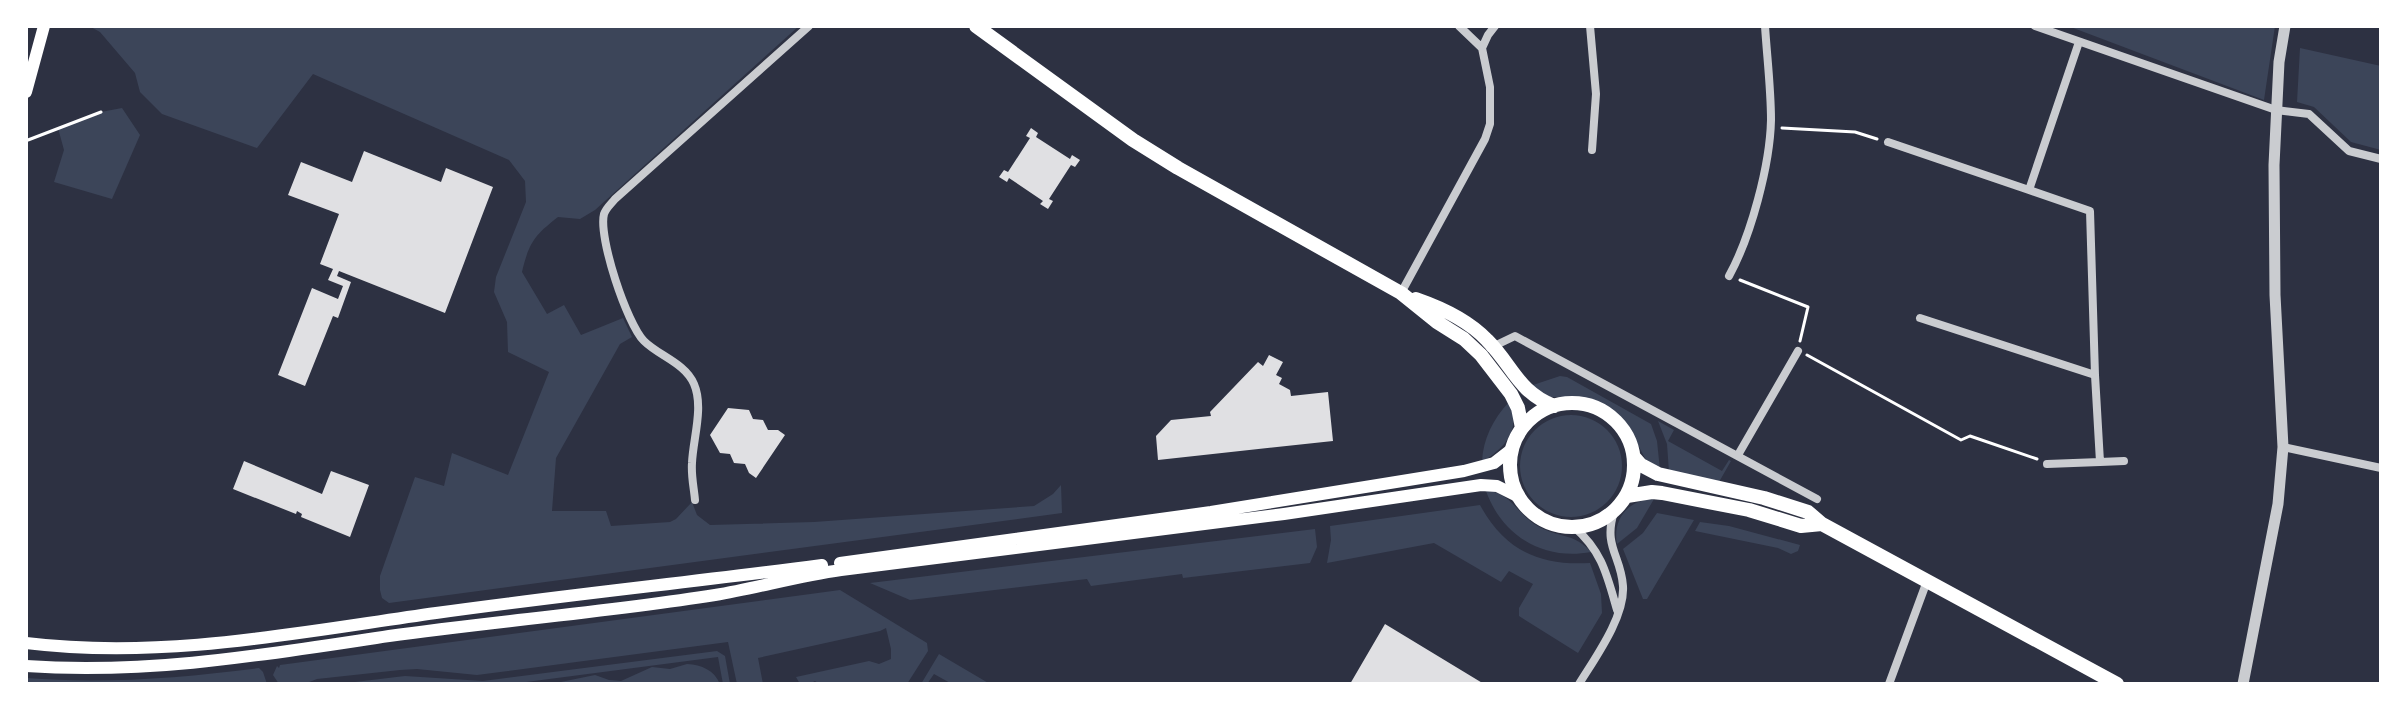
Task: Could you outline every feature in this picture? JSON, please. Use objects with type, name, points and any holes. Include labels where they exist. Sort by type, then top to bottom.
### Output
[{"type":"main road","points":[[26,92],[44,26]]},
{"type":"main road","points":[[976,26],[1133,140],[1401,293],[1437,322],[1487,351],[1529,392],[1554,406]]},
{"type":"main road","points":[[1487,351],[1515,401],[1522,428]]},
{"type":"main road","points":[[1517,496],[1510,465],[1512,449],[1522,428],[1541,412],[1554,406],[1581,404],[1601,411],[1614,420],[1634,457],[1641,465],[1658,474],[1764,498],[1808,512],[1822,524],[2117,684]]},
{"type":"main road","points":[[26,643],[91,649],[144,649],[266,639],[512,602],[727,577],[1233,509],[1488,466],[1512,449]]},
{"type":"main road","points":[[26,666],[117,668],[250,657],[465,625],[717,594],[819,573],[1284,514],[1471,486],[1497,486],[1517,496],[1543,520],[1574,527],[1596,522],[1614,512],[1627,496],[1634,471],[1634,457]]},
{"type":"main road","points":[[1627,496],[1662,493],[1749,510],[1801,526],[1822,524]]},
{"type":"street","points":[[695,500],[692,464],[697,401],[695,386],[686,372],[647,343],[634,326],[619,291],[606,247],[603,229],[605,211],[642,174],[809,26]]},
{"type":"street","points":[[1401,293],[1485,139],[1490,124],[1490,87],[1482,48],[1459,26]]},
{"type":"street","points":[[1482,48],[1495,26]]},
{"type":"street","points":[[1590,26],[1596,94],[1592,150]]},
{"type":"street","points":[[1729,276],[1737,262],[1764,176],[1770,127],[1765,26]]},
{"type":"street","points":[[2035,26],[2276,110],[2309,114],[2349,151],[2381,159]]},
{"type":"street","points":[[2243,684],[2278,504],[2283,447],[2275,295],[2276,110],[2285,26]]},
{"type":"street","points":[[2029,190],[2079,42]]},
{"type":"street","points":[[1888,142],[2090,211],[2100,462]]},
{"type":"street","points":[[1920,318],[2095,375]]},
{"type":"street","points":[[1487,351],[1515,336],[1817,499]]},
{"type":"street","points":[[1738,455],[1798,351]]},
{"type":"street","points":[[2283,447],[2381,468]]},
{"type":"street","points":[[2047,464],[2124,461]]},
{"type":"street","points":[[1579,684],[1611,631],[1623,596],[1623,584],[1609,535],[1614,512]]},
{"type":"street","points":[[1574,527],[1596,549],[1618,611]]},
{"type":"street","points":[[1889,684],[1927,581]]},
{"type":"path","points":[[28,140],[101,112]]},
{"type":"path","points":[[1770,127],[1855,132],[1888,142]]},
{"type":"path","points":[[1729,276],[1808,307],[1798,351],[1961,440],[1970,436],[2047,464]]},
{"type":"shaded area","points":[[89,26],[799,26],[595,210],[580,219],[558,217],[538,234],[530,246],[522,272],[547,314],[564,305],[581,335],[623,318],[632,337],[620,344],[556,458],[552,511],[606,511],[611,526],[670,522],[692,502],[697,515],[710,525],[814,522],[1034,506],[1061,485],[1062,513],[389,603],[382,598],[380,576],[415,477],[444,486],[452,453],[508,475],[549,372],[508,352],[507,322],[494,292],[496,277],[526,202],[525,181],[509,160],[313,74],[257,148],[162,114],[140,92],[135,73],[100,32]]},
{"type":"shaded area","points":[[2068,26],[2275,26],[2264,100]]},
{"type":"shaded area","points":[[2300,48],[2381,66],[2381,150],[2351,142],[2314,107],[2297,102]]},
{"type":"shaded area","points":[[122,108],[140,135],[112,199],[54,182],[64,150],[58,128],[101,112]]},
{"type":"shaded area","points":[[1560,376],[1651,424],[1657,441],[1660,470],[1647,462],[1627,424],[1610,408],[1581,397],[1549,397],[1530,386]]},
{"type":"shaded area","points":[[1509,402],[1514,421],[1509,437],[1498,451],[1482,462],[1490,430]]},
{"type":"shaded area","points":[[1571,415],[1591,419],[1607,430],[1618,446],[1622,466],[1618,486],[1607,502],[1591,513],[1571,517],[1551,513],[1535,502],[1524,486],[1520,466],[1524,446],[1535,430],[1551,419]]},
{"type":"shaded area","points":[[1658,421],[1674,430],[1668,441],[1722,471],[1731,461],[1719,482],[1669,472],[1667,444]]},
{"type":"shaded area","points":[[1486,491],[1507,499],[1536,525],[1578,541],[1591,552],[1557,553],[1527,542],[1503,521]]},
{"type":"shaded area","points":[[1654,499],[1637,528],[1617,544],[1617,526],[1624,512],[1637,503]]},
{"type":"shaded area","points":[[1480,505],[1501,534],[1526,552],[1555,562],[1590,563],[1601,594],[1602,613],[1578,653],[1519,616],[1519,608],[1533,584],[1509,571],[1501,582],[1434,543],[1327,563],[1330,526]]},
{"type":"shaded area","points":[[1657,513],[1694,520],[1647,599],[1643,599],[1623,549],[1643,533]]},
{"type":"shaded area","points":[[1700,522],[1729,526],[1800,545],[1798,551],[1791,554],[1778,548],[1695,531]]},
{"type":"shaded area","points":[[1315,529],[1317,547],[1310,563],[1183,578],[1182,574],[1091,586],[1087,579],[910,600],[870,583]]},
{"type":"shaded area","points":[[840,590],[927,643],[928,651],[907,684],[819,684],[815,681],[800,684],[796,677],[869,661],[879,664],[891,659],[886,628],[758,658],[763,684],[737,684],[728,642],[477,675],[417,669],[317,679],[304,684],[279,684],[273,675],[280,665]]},
{"type":"shaded area","points":[[717,651],[725,656],[730,684],[723,684],[718,657],[511,684],[338,684],[405,676],[483,681]]},
{"type":"shaded area","points":[[939,654],[990,684],[952,684],[934,674],[927,684],[921,684]]},
{"type":"shaded area","points":[[687,664],[707,669],[720,684],[551,684],[595,675],[621,681],[652,667],[670,669]]},
{"type":"shaded area","points":[[259,668],[267,684],[26,684],[26,678],[142,679]]},
{"type":"building","points":[[1031,128],[1038,133],[1036,137],[1070,159],[1072,155],[1080,160],[1075,167],[1071,165],[1049,199],[1053,201],[1048,209],[1040,204],[1043,201],[1009,178],[1007,182],[999,177],[1004,170],[1008,172],[1030,138],[1026,136]]},
{"type":"building","points":[[364,151],[441,182],[446,168],[493,187],[445,313],[339,271],[337,276],[351,282],[338,318],[333,316],[305,386],[278,375],[312,288],[338,299],[343,286],[328,280],[333,269],[320,264],[339,214],[288,195],[301,162],[352,182]]},
{"type":"building","points":[[1269,355],[1283,362],[1276,375],[1282,378],[1279,384],[1290,390],[1291,396],[1328,392],[1333,441],[1158,460],[1156,436],[1171,420],[1211,416],[1210,412],[1258,362],[1263,366]]},
{"type":"building","points":[[728,408],[749,410],[753,419],[763,420],[768,430],[778,430],[785,435],[756,478],[749,473],[745,464],[734,463],[730,454],[720,453],[710,435]]},
{"type":"building","points":[[244,461],[322,494],[331,471],[369,485],[350,537],[301,517],[302,514],[297,511],[296,514],[233,489]]},
{"type":"building","points":[[1385,624],[1484,684],[1350,684]]}]
